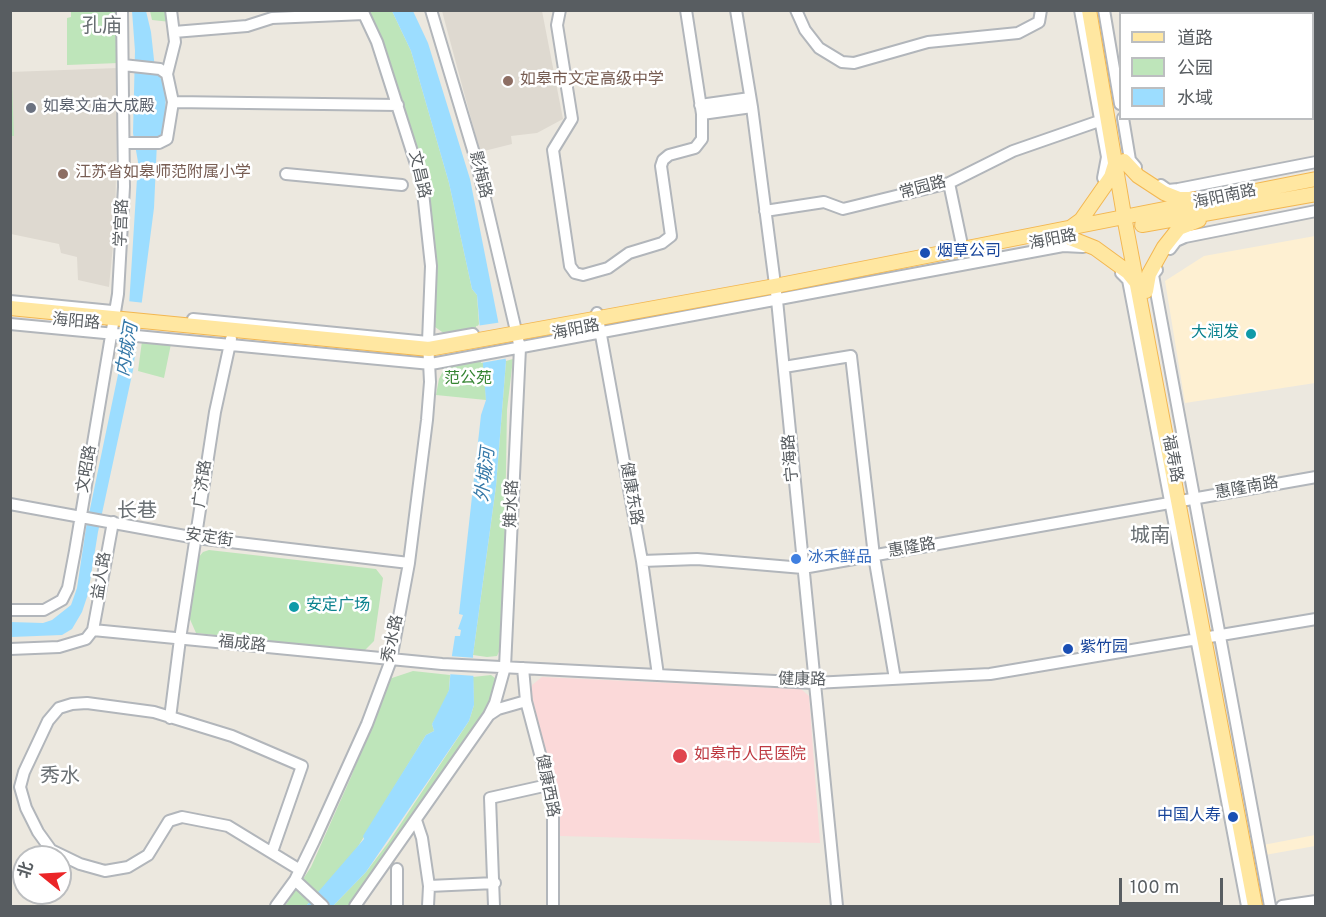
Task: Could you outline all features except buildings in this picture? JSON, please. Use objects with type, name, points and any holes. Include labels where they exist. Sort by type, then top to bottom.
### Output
[{"type":"main road","name":"福寿路","points":[[1089,10],[1116,119]]},
{"type":"main road","name":"福寿路","points":[[1096,10],[1116,119],[1130,222],[1255,906]]},
{"type":"main road","points":[[1120,161],[1138,176],[1171,196],[1220,205],[1179,228],[1156,260],[1142,287],[1128,272],[1095,248],[1069,234],[1082,220],[1120,161]]},
{"type":"main road","name":"海阳南路","points":[[1220,205],[1316,179]]},
{"type":"main road","name":"海阳南路","points":[[1130,222],[1220,205],[1316,194]]},
{"type":"main road","name":"海阳路","points":[[10,308],[145,326],[429,352],[599,323],[1130,222]]},
{"type":"main road","name":"海阳路","points":[[10,317],[119,323]]},
{"type":"main road","name":"福寿路","points":[[1207,637],[1262,906]]},
{"type":"street","name":"学宫路","points":[[119,323],[130,143],[129,65],[122,10]]},
{"type":"street","points":[[130,143],[159,143],[167,139],[173,102],[168,74],[175,42],[171,10]]},
{"type":"street","name":"影梅路","points":[[431,10],[476,160],[514,338]]},
{"type":"street","points":[[560,10],[557,26],[572,119],[553,150],[570,266],[575,273],[583,275],[613,265],[629,253],[669,240],[671,236],[661,166],[663,160],[700,145],[701,109],[686,10]]},
{"type":"street","name":"宁海路","points":[[736,10],[751,103],[784,368],[837,906]]},
{"type":"street","points":[[796,10],[805,30],[819,48],[842,62],[854,63],[928,42],[1018,33],[1039,22],[1041,10]]},
{"type":"street","points":[[1080,10],[1130,160],[1139,171],[1168,189],[1316,162]]},
{"type":"street","points":[[1104,10],[1119,99]]},
{"type":"street","points":[[174,32],[247,26],[272,18],[363,12]]},
{"type":"street","name":"文昌路","points":[[363,12],[377,42],[422,183],[431,266],[429,352]]},
{"type":"street","points":[[129,65],[157,67],[168,74]]},
{"type":"street","points":[[173,102],[398,105]]},
{"type":"street","points":[[701,109],[751,103]]},
{"type":"street","points":[[775,290],[962,245],[1068,223],[1078,217],[1107,167],[1116,119]]},
{"type":"street","name":"常园路","points":[[765,211],[824,202],[843,209],[949,183],[1013,151],[1116,119]]},
{"type":"street","points":[[286,174],[402,185]]},
{"type":"street","points":[[949,183],[962,245]]},
{"type":"street","points":[[1182,500],[1153,275],[1176,241],[1316,211]]},
{"type":"street","points":[[775,290],[1064,246],[1077,245],[1088,249],[1117,269],[1128,280],[1182,500]]},
{"type":"street","points":[[10,301],[119,323]]},
{"type":"street","points":[[10,324],[119,323]]},
{"type":"street","name":"文昭路","points":[[10,610],[44,610],[53,607],[62,600],[68,588],[119,323]]},
{"type":"street","name":"健康东路","points":[[599,323],[642,561],[658,675]]},
{"type":"street","name":"广济路","points":[[170,718],[215,412],[233,334]]},
{"type":"street","name":"雉水路","points":[[489,715],[495,703],[505,668],[514,338]]},
{"type":"street","name":"秀水路","points":[[276,906],[298,875],[352,759],[391,660],[408,563],[427,420],[429,352]]},
{"type":"street","points":[[784,368],[851,356],[873,556],[895,679]]},
{"type":"street","name":"惠隆南路","points":[[1182,500],[1316,477]]},
{"type":"street","name":"惠隆路","points":[[642,561],[697,559],[803,568],[1182,500]]},
{"type":"street","name":"安定街","points":[[10,504],[196,538],[408,563]]},
{"type":"street","name":"益人路","points":[[93,630],[111,522]]},
{"type":"street","name":"健康路","points":[[391,660],[814,683],[990,674],[1316,619]]},
{"type":"street","points":[[10,649],[59,647],[86,639],[93,630]]},
{"type":"street","name":"福成路","points":[[93,630],[391,660]]},
{"type":"street","points":[[1207,637],[1247,906]]},
{"type":"street","points":[[1207,637],[1270,906]]},
{"type":"street","name":"健康西路","points":[[522,668],[526,702],[554,816],[554,906]]},
{"type":"street","points":[[356,906],[489,715],[498,709],[526,702]]},
{"type":"street","points":[[272,852],[302,766],[232,736],[154,712],[87,703],[59,708],[38,739],[15,786],[51,850],[64,858],[105,871],[128,867],[148,855],[169,821],[182,817],[228,826],[272,852],[298,875],[308,892],[323,906]]},
{"type":"street","points":[[494,906],[495,883],[490,798],[548,786]]},
{"type":"street","points":[[416,820],[422,838],[429,886],[428,906]]},
{"type":"street","points":[[397,869],[397,906]]},
{"type":"street","points":[[429,886],[495,883]]},
{"type":"street","points":[[1282,906],[1316,901]]},
{"type":"shaded area","name":"如皋市文定高级中学","points":[[442,11],[542,11],[563,119],[537,133],[511,136],[512,144],[480,152]]},
{"type":"shaded area","name":"江苏省如皋师范附属小学","points":[[118,68],[115,224],[109,287],[78,280],[77,257],[61,253],[59,244],[11,234],[10,72]]},
{"type":"shaded area","name":"大润发","points":[[1315,236],[1315,383],[1185,403],[1165,281],[1204,256]]},
{"type":"shaded area","name":"如皋市人民医院","points":[[542,677],[801,689],[809,696],[820,843],[560,836],[557,804],[531,692],[532,685]]},
{"type":"shaded area","points":[[1315,835],[1315,846],[1265,855],[1263,845]]},
{"type":"green space","points":[[71,11],[117,11],[119,63],[67,65],[67,18],[71,17]]},
{"type":"green space","points":[[150,11],[170,11],[171,22],[152,20]]},
{"type":"green space","points":[[366,11],[392,11],[411,51],[449,183],[472,289],[477,295],[479,324],[476,330],[445,334],[435,327],[432,319],[433,225],[428,197]]},
{"type":"green space","points":[[10,86],[12,86],[14,136],[11,136]]},
{"type":"green space","points":[[142,341],[171,344],[164,378],[138,371]]},
{"type":"green space","points":[[513,359],[507,410],[503,643],[497,656],[487,657],[473,655],[496,486],[506,361]]},
{"type":"green space","name":"范公苑","points":[[484,360],[486,400],[436,395],[439,379],[446,365]]},
{"type":"green space","name":"安定广场","points":[[209,550],[376,569],[383,578],[374,641],[364,651],[196,633],[189,617],[198,558],[203,552]]},
{"type":"green space","points":[[413,671],[450,675],[449,690],[443,707],[432,724],[434,731],[426,735],[351,858],[306,906],[285,906],[311,867],[351,777],[389,679]]},
{"type":"green space","points":[[491,675],[495,678],[496,685],[488,707],[451,767],[350,906],[333,906],[366,872],[388,843],[469,721],[474,705],[473,677]]},
{"type":"water","name":"内城河","points":[[132,11],[146,11],[155,69],[164,84],[166,94],[164,134],[157,142],[154,208],[133,370],[98,532],[88,594],[82,612],[72,629],[62,635],[11,637],[10,622],[43,623],[52,620],[71,605],[77,588],[86,528],[125,341],[138,162],[133,133],[135,51]]},
{"type":"water","name":"外城河","points":[[392,11],[413,11],[428,43],[470,179],[506,361],[496,486],[473,655],[474,705],[469,721],[366,872],[333,906],[306,906],[364,839],[363,836],[426,735],[434,731],[432,724],[449,690],[455,636],[460,636],[461,630],[458,629],[463,615],[459,614],[481,415],[486,400],[477,295],[472,289],[449,183],[411,51]]},
{"type":"pier","points":[[127,301],[145,303],[139,349],[121,346]]},
{"type":"pier","points":[[503,322],[509,358],[481,363],[476,326]]},
{"type":"pier","points":[[449,656],[476,658],[476,676],[447,674]]},
{"type":"place","name":"如皋市文定高级中学","points":[[508,81]]},
{"type":"place","name":"如皋文庙大成殿","points":[[31,108]]},
{"type":"place","name":"江苏省如皋师范附属小学","points":[[63,174]]},
{"type":"place","name":"烟草公司","points":[[925,253]]},
{"type":"place","name":"大润发","points":[[1251,334]]},
{"type":"place","name":"冰禾鲜品","points":[[796,559]]},
{"type":"place","name":"安定广场","points":[[294,607]]},
{"type":"place","name":"紫竹园","points":[[1068,649]]},
{"type":"place","name":"如皋市人民医院","points":[[680,756]]},
{"type":"place","name":"中国人寿","points":[[1233,817]]},
{"type":"district","name":"孔庙","points":[[102,28]]},
{"type":"district","name":"长巷","points":[[137,513]]},
{"type":"district","name":"城南","points":[[1150,538]]},
{"type":"district","name":"秀水","points":[[60,778]]}]
